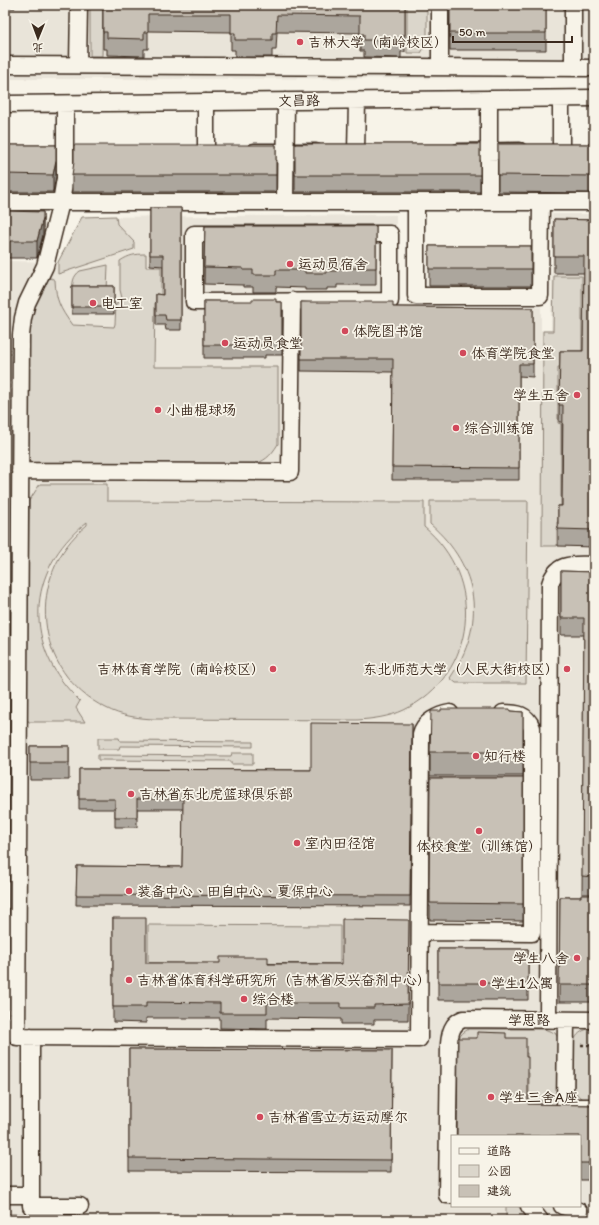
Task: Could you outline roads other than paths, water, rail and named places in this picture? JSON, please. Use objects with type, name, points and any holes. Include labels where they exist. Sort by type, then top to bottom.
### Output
[{"type":"street","points":[[78,65],[79,5]]},
{"type":"street","points":[[440,5],[440,67]]},
{"type":"street","points":[[573,5],[573,68]]},
{"type":"street","points":[[5,64],[594,68]]},
{"type":"street","name":"文昌路","points":[[5,104],[594,98]]},
{"type":"street","points":[[489,99],[489,202]]},
{"type":"street","points":[[442,152],[567,151],[561,99]]},
{"type":"street","points":[[285,202],[286,101]]},
{"type":"street","points":[[238,152],[350,152],[356,101]]},
{"type":"street","points":[[206,102],[198,152],[222,152]]},
{"type":"street","points":[[65,104],[64,178],[61,202],[45,266],[27,303],[21,329],[20,471],[12,863],[17,1037],[419,1039],[420,932],[428,786],[421,734],[422,730],[431,721],[444,714],[467,712]]},
{"type":"street","points":[[5,202],[594,202]]},
{"type":"street","points":[[416,202],[416,296],[540,296],[541,202]]},
{"type":"street","points":[[194,234],[390,234],[390,301],[292,301],[194,302],[194,234]]},
{"type":"street","points":[[20,471],[290,472],[292,301]]},
{"type":"street","points":[[548,1020],[556,903],[550,584],[556,571],[562,567],[569,565],[594,565]]},
{"type":"street","points":[[420,932],[532,933],[525,786],[533,733],[527,718],[519,714],[490,713]]},
{"type":"street","name":"学思路","points":[[451,1195],[447,1195],[449,1035],[454,1024],[463,1019],[594,1020]]},
{"type":"street","points":[[566,1020],[565,1107],[594,1107]]},
{"type":"street","points":[[31,1037],[31,1206],[80,1206]]},
{"type":"street","points":[[5,1195],[31,1195]]},
{"type":"street","points":[[530,1207],[540,1220]]},
{"type":"street","points":[[565,1207],[579,1211]]},
{"type":"place","name":"吉林大学（南岭校区）","points":[[300,42]]},
{"type":"place","name":"运动员宿舍","points":[[290,264]]},
{"type":"place","name":"电工室","points":[[93,303]]},
{"type":"place","name":"体院图书馆","points":[[345,331]]},
{"type":"place","name":"运动员食堂","points":[[225,343]]},
{"type":"place","name":"体育学院食堂","points":[[463,353]]},
{"type":"place","name":"学生五舍","points":[[577,395]]},
{"type":"place","name":"小曲棍球场","points":[[158,410]]},
{"type":"place","name":"综合训练馆","points":[[456,428]]},
{"type":"place","name":"吉林体育学院（南岭校区）","points":[[273,669]]},
{"type":"place","name":"东北师范大学（人民大街校区）","points":[[567,669]]},
{"type":"place","name":"知行楼","points":[[476,756]]},
{"type":"place","name":"吉林省东北虎篮球俱乐部","points":[[131,794]]},
{"type":"place","name":"体校食堂（训练馆）","points":[[479,831]]},
{"type":"place","name":"室内田径馆","points":[[297,843]]},
{"type":"place","name":"装备中心、田自中心、夏保中心","points":[[129,891]]},
{"type":"place","name":"学生八舍","points":[[577,958]]},
{"type":"place","name":"吉林省体育科学研究所（吉林省反兴奋剂中心）","points":[[129,980]]},
{"type":"place","name":"学生1公寓","points":[[483,983]]},
{"type":"place","name":"综合楼","points":[[244,999]]},
{"type":"place","name":"学生三舍A座","points":[[491,1097]]},
{"type":"place","name":"吉林省雪立方运动摩尔","points":[[260,1117]]}]
